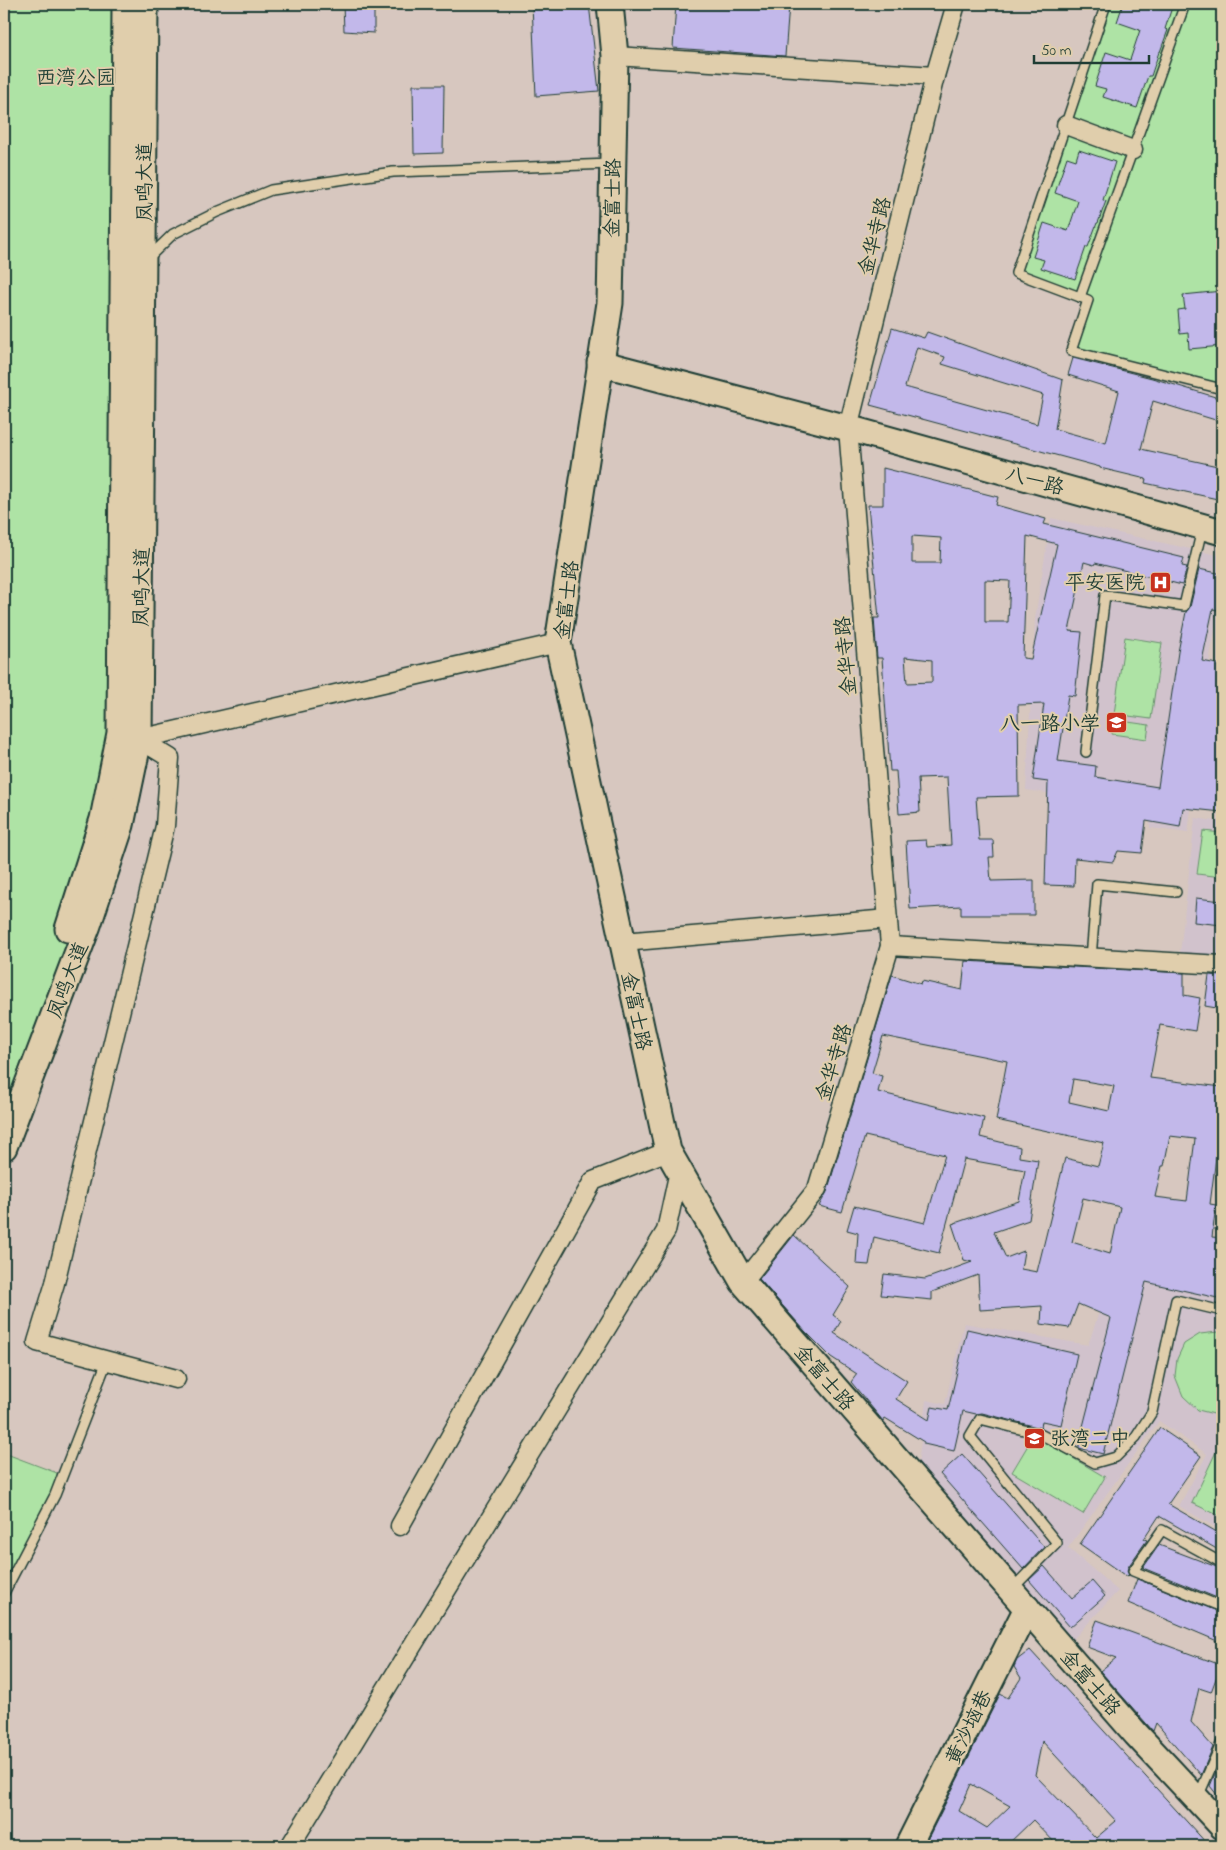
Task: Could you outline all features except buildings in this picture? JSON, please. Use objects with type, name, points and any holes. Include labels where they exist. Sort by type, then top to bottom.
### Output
[{"type":"street","name":"凤鸣大道","points":[[4,1099],[81,889],[103,819],[120,732],[125,4]]},
{"type":"street","name":"凤鸣大道","points":[[4,1147],[88,925],[118,834],[139,739],[145,4]]},
{"type":"street","name":"金富士路","points":[[610,4],[615,56],[610,303],[558,643],[673,1161],[743,1282],[1136,1734],[1222,1826]]},
{"type":"street","name":"金华寺路","points":[[743,1282],[817,1189],[890,946],[848,428],[935,76],[956,4]]},
{"type":"street","points":[[615,56],[935,76]]},
{"type":"street","points":[[1066,125],[1133,150]]},
{"type":"street","name":"八一路","points":[[600,363],[848,428],[1212,529]]},
{"type":"street","points":[[139,739],[558,643]]},
{"type":"street","points":[[139,739],[170,758],[165,826],[55,1284],[37,1342],[176,1378]]},
{"type":"street","points":[[623,942],[888,919]]},
{"type":"street","points":[[890,946],[1222,966]]},
{"type":"street","points":[[290,1846],[666,1231],[673,1161],[593,1181],[400,1526]]},
{"type":"street","name":"黄沙垴巷","points":[[908,1846],[1019,1599]]},
{"type":"lane","points":[[1106,4],[1016,273],[1088,300],[1071,351],[1222,389]]},
{"type":"lane","points":[[1080,297],[1185,4]]},
{"type":"lane","points":[[144,263],[173,234],[217,212],[271,190],[393,172],[613,164]]},
{"type":"lane","points":[[1086,752],[1105,594],[1184,606],[1212,529]]},
{"type":"lane","points":[[1091,958],[1097,884],[1176,892]]},
{"type":"lane","points":[[1019,1599],[1058,1544],[970,1436],[980,1419],[1040,1434],[1095,1463],[1116,1457],[1136,1437],[1152,1412],[1176,1300],[1222,1311]]},
{"type":"lane","points":[[4,1593],[55,1495],[107,1361]]},
{"type":"lane","points":[[1222,1563],[1162,1530],[1133,1571],[1222,1607]]},
{"type":"lane","points":[[1197,1800],[1222,1742]]},
{"type":"shaded area","name":"八一路小学","points":[[1051,518],[1222,556],[1222,593],[1210,656],[1188,833],[1150,828],[1150,808],[1026,790],[1035,619]]},
{"type":"shaded area","points":[[1195,818],[1222,822],[1222,965],[1179,963]]},
{"type":"shaded area","name":"张湾二中","points":[[1151,1254],[1222,1274],[1222,1531],[1179,1506],[1207,1454],[1159,1421],[1068,1548],[1118,1591],[1063,1650],[916,1481],[926,1400],[945,1404],[964,1323],[1088,1345],[1111,1277]]},
{"type":"green space","name":"西湾公园","points":[[4,4],[152,4],[139,739],[4,1147]]},
{"type":"green space","points":[[1106,4],[1222,4],[1222,389],[1071,351],[1088,300],[1016,273]]},
{"type":"green space","points":[[1125,637],[1162,643],[1151,719],[1114,714]]},
{"type":"green space","points":[[1114,720],[1149,725],[1147,739],[1112,734]]},
{"type":"green space","points":[[1203,831],[1222,833],[1222,877],[1197,874]]},
{"type":"green space","points":[[1222,1333],[1222,1416],[1198,1410],[1183,1396],[1175,1376],[1177,1359],[1184,1344],[1200,1334]]},
{"type":"green space","points":[[1034,1435],[1105,1477],[1083,1514],[1012,1472]]},
{"type":"green space","points":[[1222,1439],[1222,1517],[1192,1503]]},
{"type":"green space","points":[[4,1453],[57,1473],[55,1495],[4,1593]]},
{"type":"place","name":"平安医院","points":[[1161,582]]},
{"type":"place","name":"八一路小学","points":[[1116,723]]},
{"type":"place","name":"张湾二中","points":[[1034,1438]]}]
